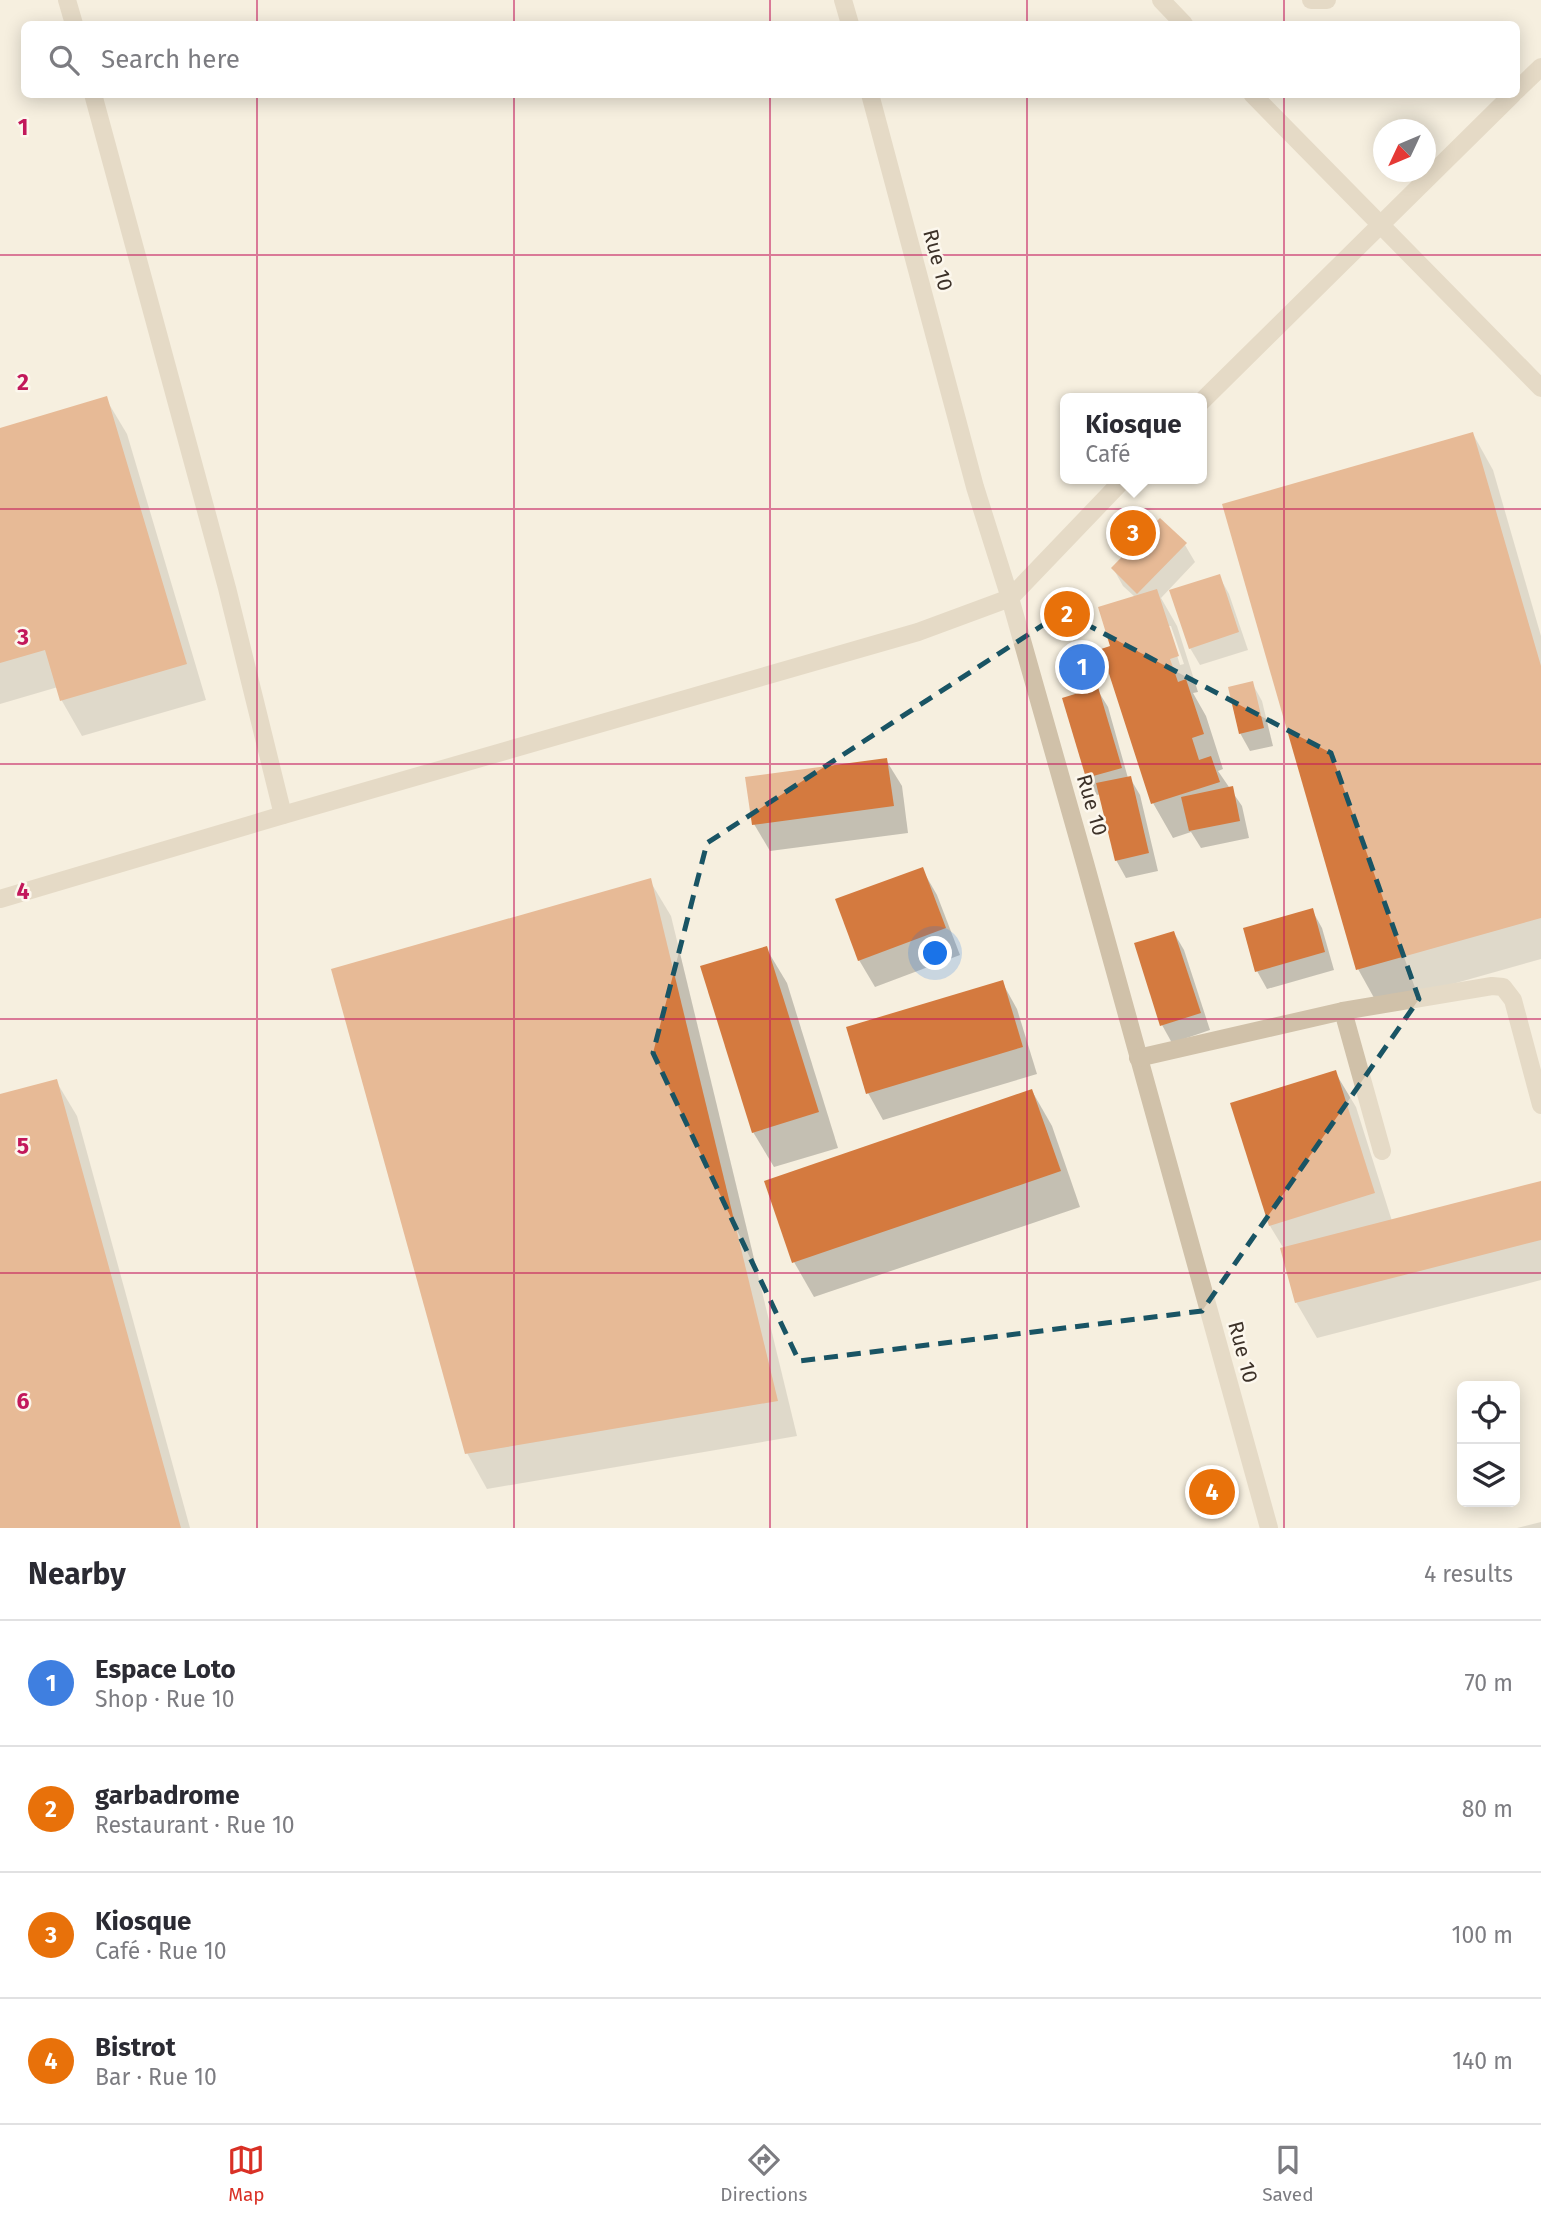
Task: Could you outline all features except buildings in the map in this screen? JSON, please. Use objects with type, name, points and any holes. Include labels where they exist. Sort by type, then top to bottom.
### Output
[{"type":"street","points":[[67,0],[73,21]]},
{"type":"street","points":[[843,0],[849,21]]},
{"type":"street","points":[[1161,0],[1181,21]]},
{"type":"street","points":[[1311,0],[1327,0]]},
{"type":"street","points":[[1520,88],[1541,67]]},
{"type":"street","points":[[94,98],[228,588],[283,815]]},
{"type":"street","name":"Rue 10","points":[[871,98],[975,487],[1010,598],[1269,1528]]},
{"type":"street","points":[[1256,98],[1541,388]]},
{"type":"street","points":[[1207,396],[1510,98]]},
{"type":"street","points":[[0,899],[918,632],[1010,598],[1119,484]]},
{"type":"street","points":[[1138,1058],[1343,1011],[1492,986],[1503,987],[1513,1000],[1541,1105]]},
{"type":"street","points":[[1343,1011],[1382,1151]]},
{"type":"highlighted area","points":[[1063,612],[1331,753],[1419,999],[1202,1311],[799,1361],[653,1053],[707,843]]},
{"type":"place","name":"Kiosque","points":[[1133,533]]},
{"type":"place","name":"garbadrome","points":[[1067,614]]},
{"type":"place","name":"Espace Loto","points":[[1082,667]]},
{"type":"place","name":"Bistrot","points":[[1212,1492]]}]
